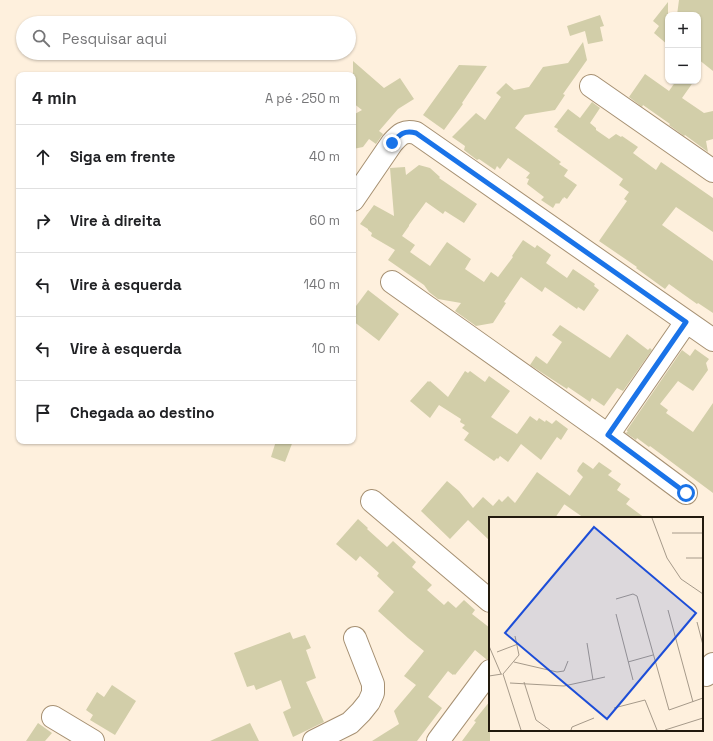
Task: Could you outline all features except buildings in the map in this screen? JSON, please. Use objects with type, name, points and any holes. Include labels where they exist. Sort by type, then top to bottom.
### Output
[{"type":"street","points":[[591,86],[713,172]]},
{"type":"street","points":[[356,196],[392,143],[400,135],[408,131],[416,133],[713,340]]},
{"type":"street","points":[[392,282],[608,435],[686,493]]},
{"type":"street","points":[[608,435],[686,322]]},
{"type":"street","points":[[372,501],[489,600]]},
{"type":"street","points":[[314,741],[350,723],[369,702],[373,693],[373,684],[355,638]]},
{"type":"street","points":[[438,741],[489,672]]},
{"type":"street","points":[[53,717],[93,741]]},
{"type":"route","points":[[392,143],[400,135],[408,131],[423,137],[686,322],[608,435],[686,493]]}]
